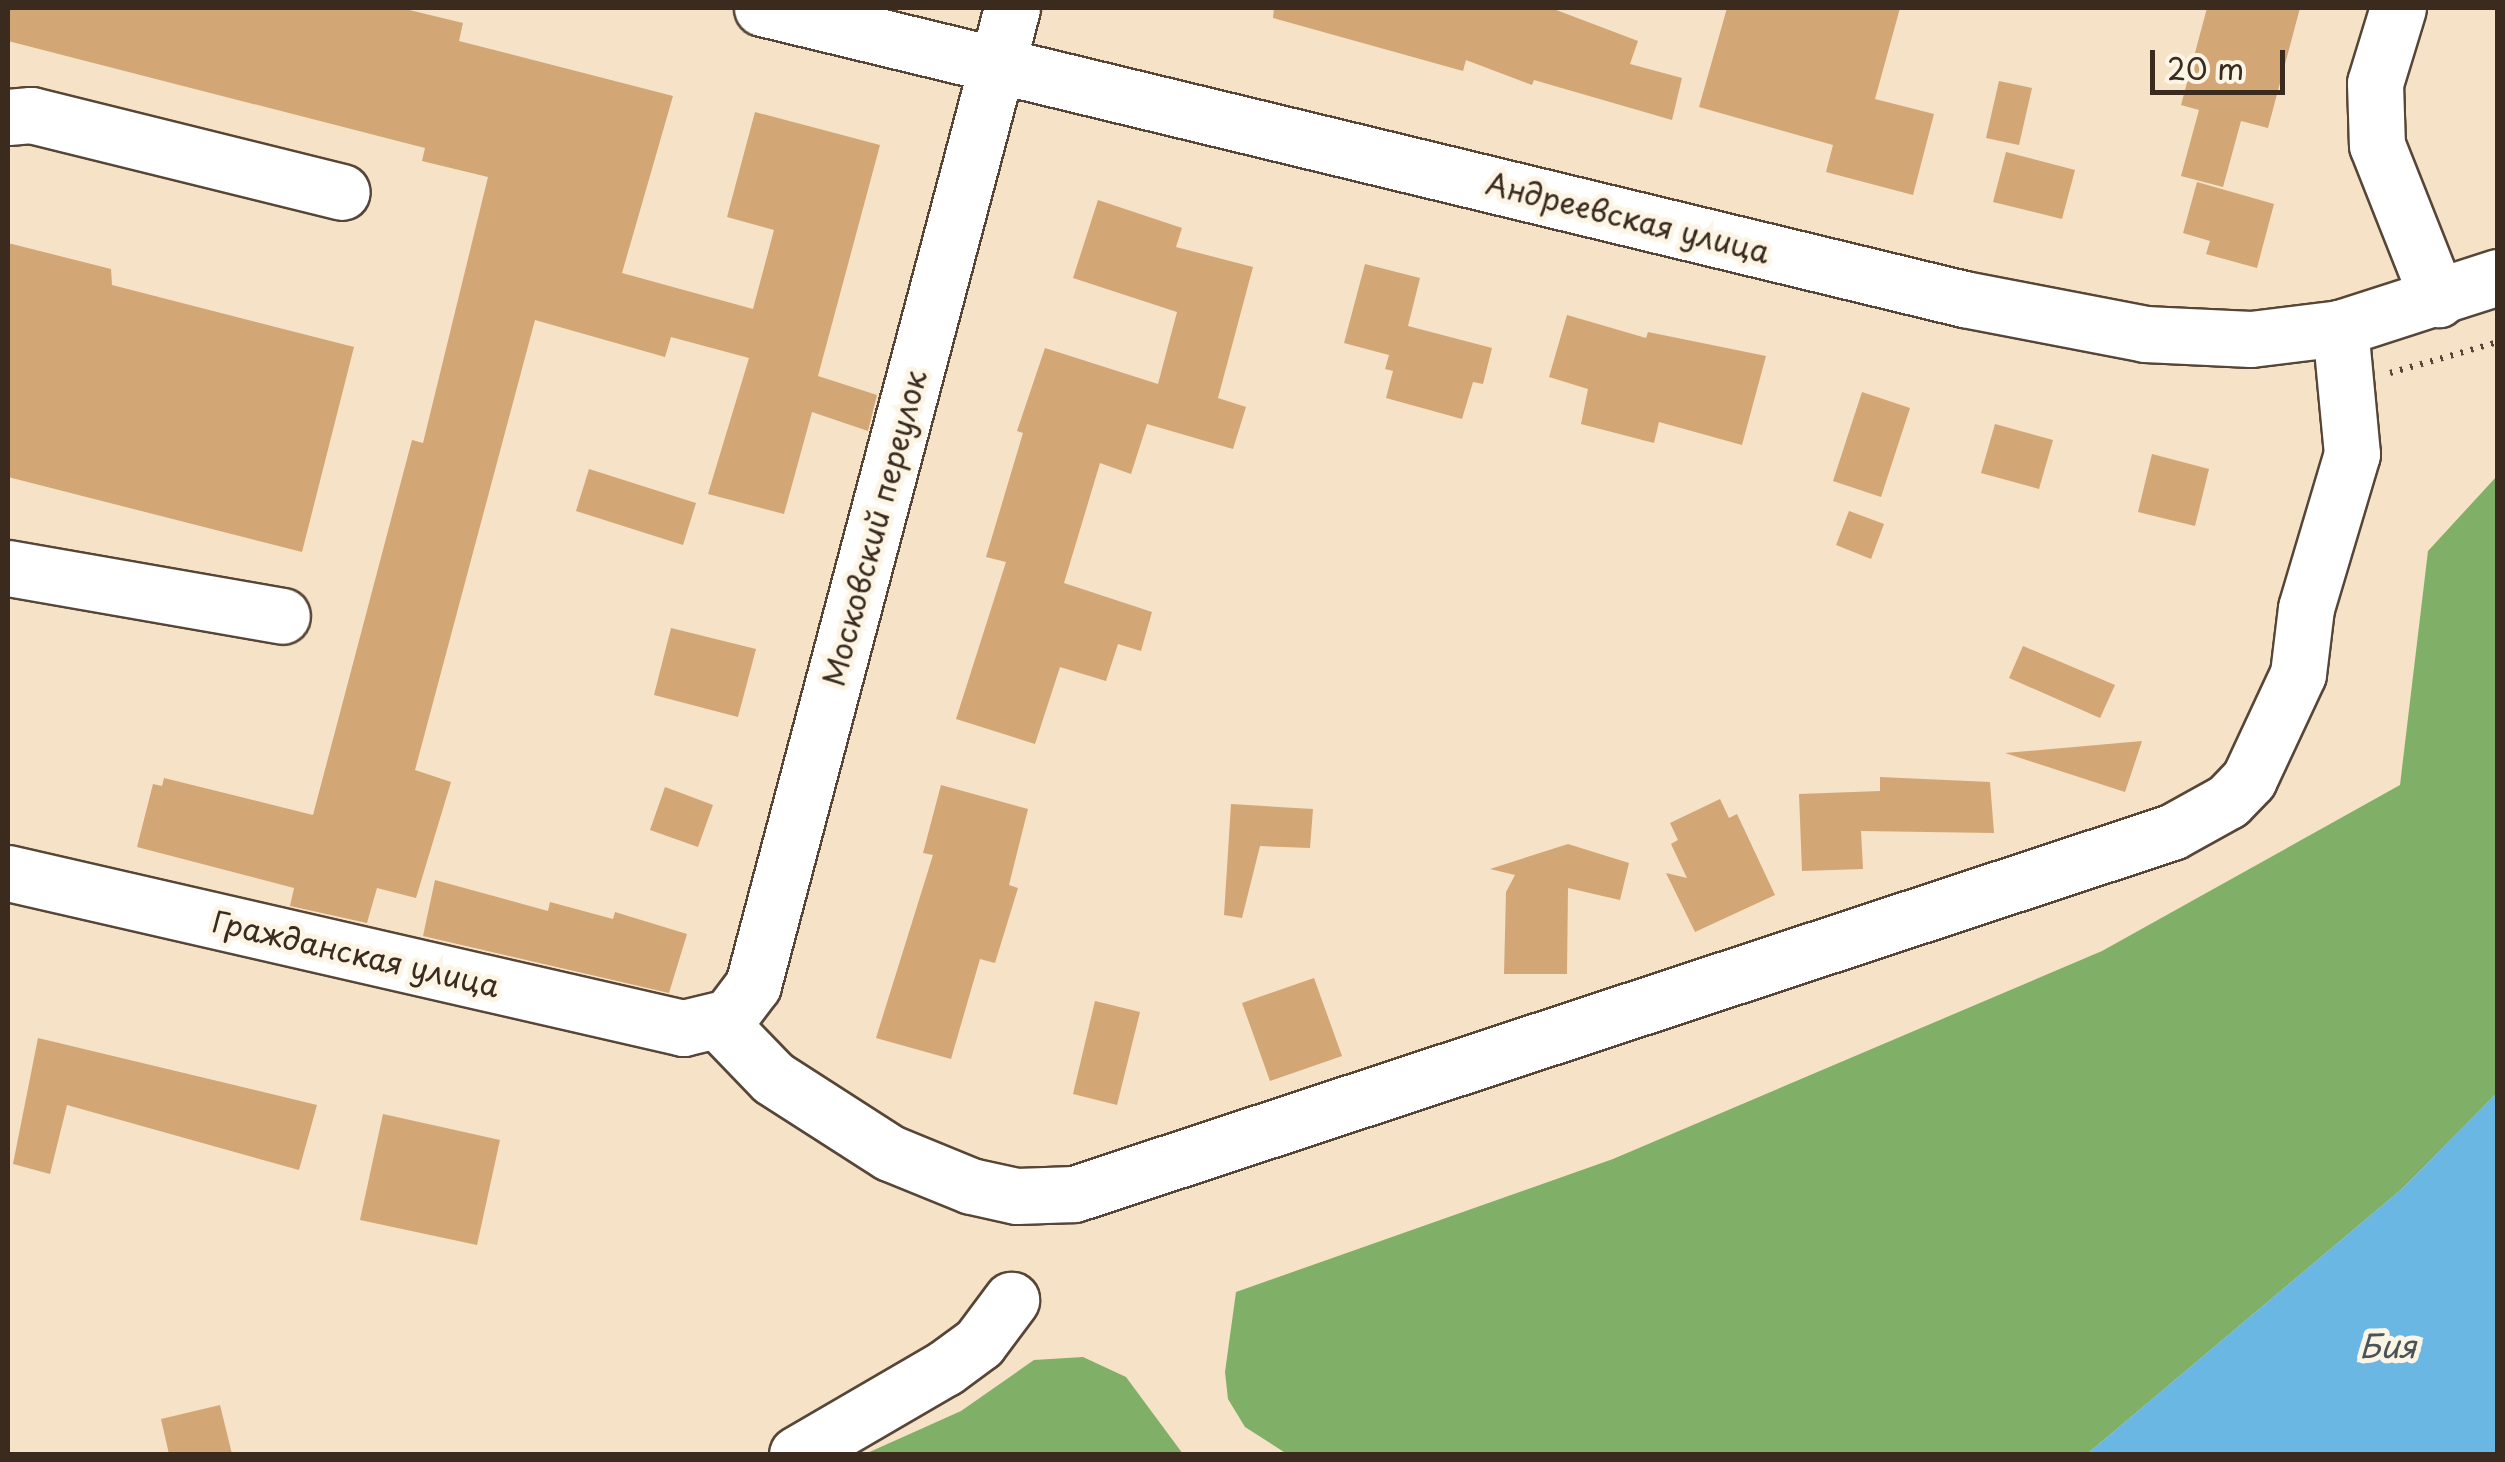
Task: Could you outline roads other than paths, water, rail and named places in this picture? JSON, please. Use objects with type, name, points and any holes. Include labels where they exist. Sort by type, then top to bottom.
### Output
[{"type":"street","name":"Андреевская улица","points":[[762,8],[1964,299],[2146,334],[2251,339],[2340,328],[2498,277]]},
{"type":"street","name":"Московский переулок","points":[[712,1024],[743,1004],[753,985],[1012,8]]},
{"type":"street","points":[[2398,8],[2375,83],[2378,145],[2438,299]]},
{"type":"street","points":[[8,116],[31,115],[342,192]]},
{"type":"street","points":[[712,1024],[772,1078],[890,1153],[986,1189],[1017,1196],[1074,1194],[2172,832],[2228,801],[2248,780],[2287,704],[2306,608],[2352,454],[2340,328]]},
{"type":"street","points":[[8,568],[282,616]]},
{"type":"street","name":"Гражданская улица","points":[[8,873],[664,1024],[712,1024]]},
{"type":"street","points":[[797,1454],[945,1368],[979,1343],[1011,1300]]},
{"type":"water","name":"Бия","points":[[2497,1093],[2497,1454],[2087,1454],[2403,1188]]}]
